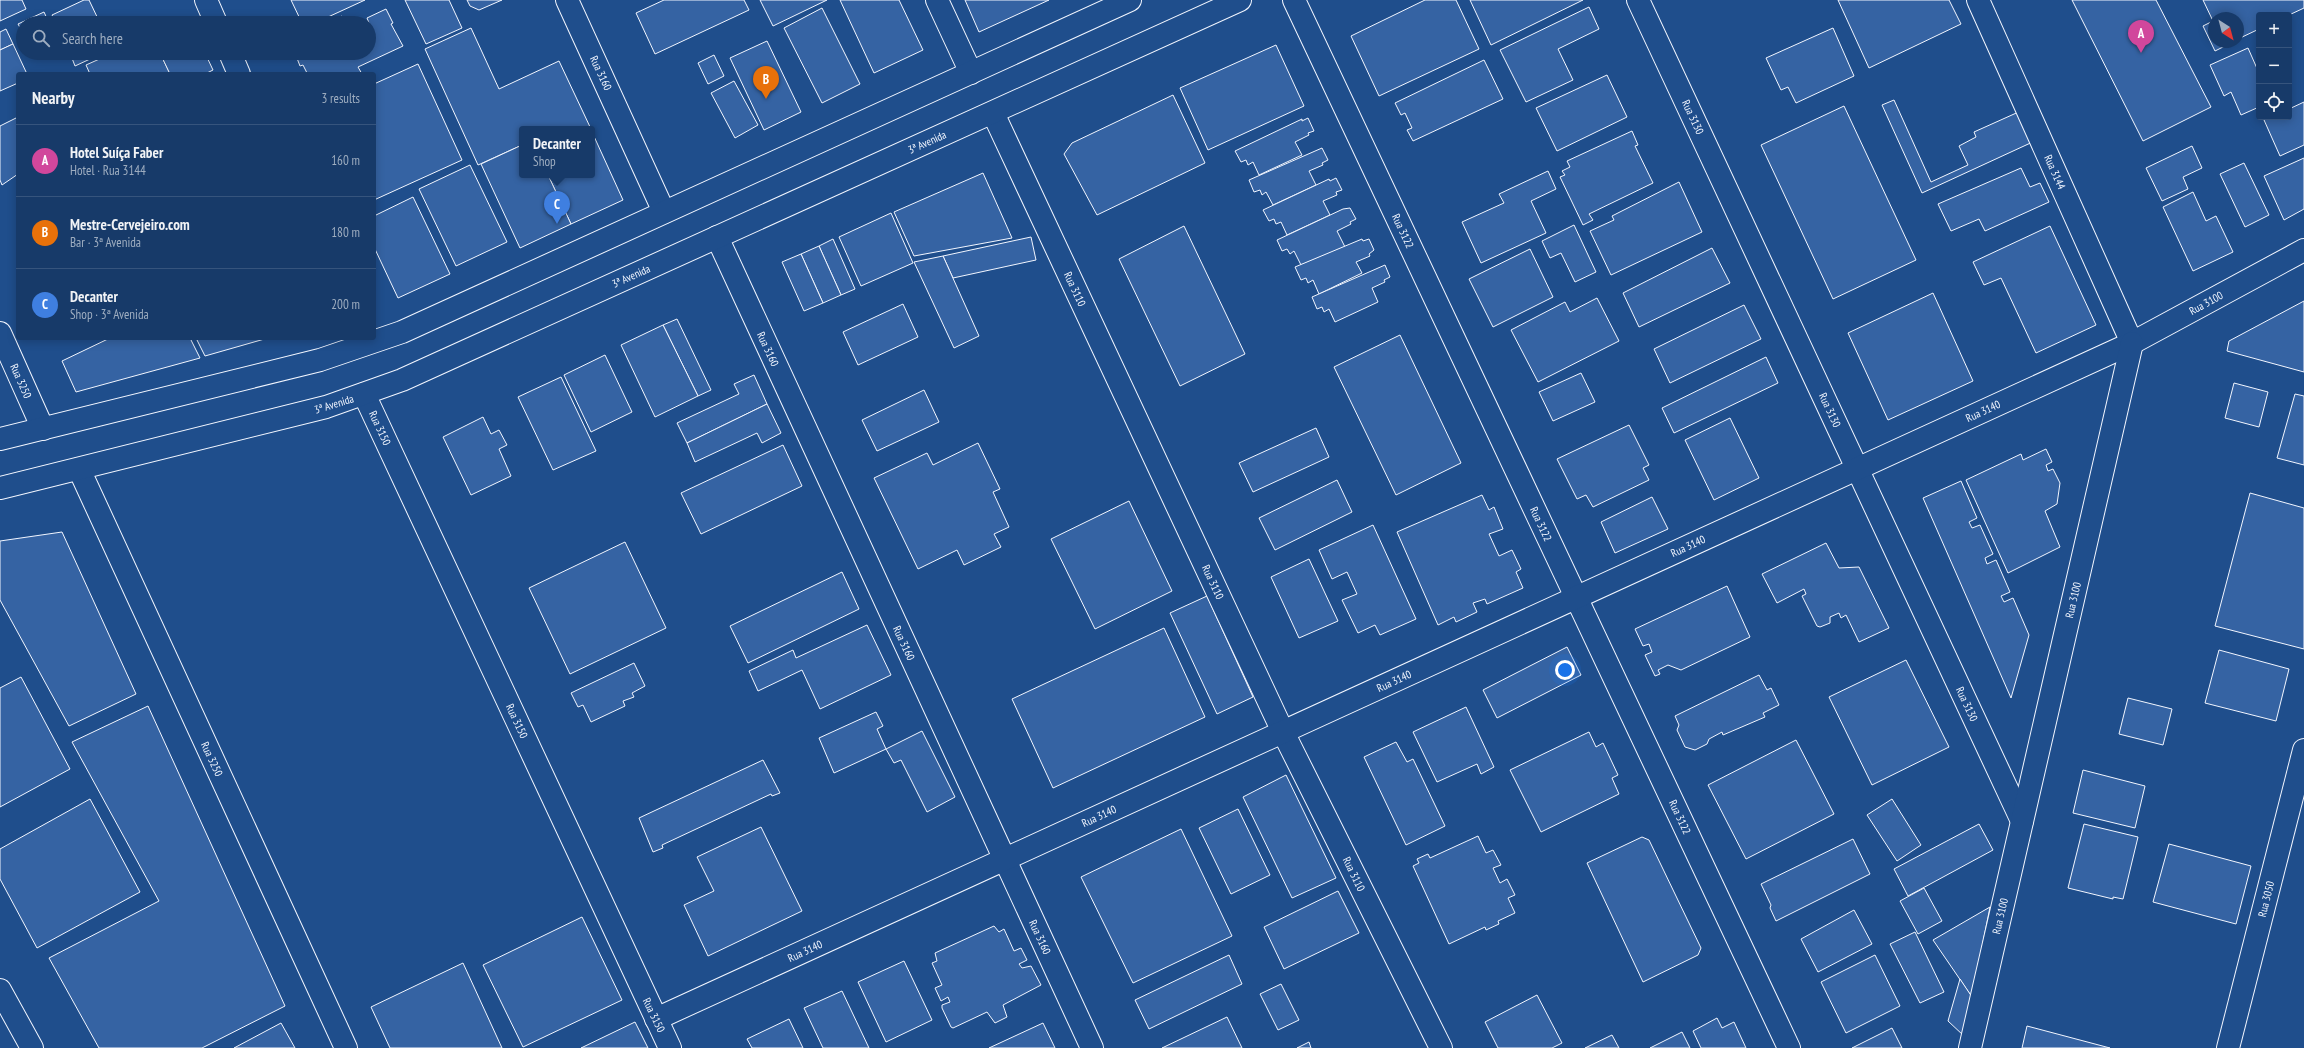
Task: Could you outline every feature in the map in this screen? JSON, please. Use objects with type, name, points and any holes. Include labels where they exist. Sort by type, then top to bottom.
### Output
[{"type":"street","points":[[206,0],[213,16]]},
{"type":"street","name":"Rua 3160","points":[[567,0],[664,212]]},
{"type":"street","points":[[937,0],[971,73]]},
{"type":"street","points":[[376,338],[402,332],[1130,0]]},
{"type":"street","name":"3ª Avenida","points":[[0,488],[79,470],[326,406],[364,394],[409,377],[1240,0]]},
{"type":"street","name":"Rua 3122","points":[[1294,0],[1789,1048]]},
{"type":"street","name":"Rua 3130","points":[[1638,0],[2022,821]]},
{"type":"street","name":"Rua 3144","points":[[1978,0],[2132,343]]},
{"type":"street","points":[[233,60],[238,72]]},
{"type":"street","name":"Rua 3110","points":[[993,113],[1283,732],[1440,1048]]},
{"type":"street","name":"Rua 3160","points":[[717,237],[1092,1048]]},
{"type":"street","name":"Rua 3100","points":[[1970,1048],[2132,343],[2304,250]]},
{"type":"street","name":"Rua 3250","points":[[0,333],[43,429]]},
{"type":"street","points":[[0,439],[320,360],[360,342]]},
{"type":"street","name":"Rua 3140","points":[[656,1019],[2132,343]]},
{"type":"street","name":"Rua 3150","points":[[364,394],[670,1048]]},
{"type":"street","name":"Rua 3250","points":[[79,470],[346,1048]]},
{"type":"street","name":"Rua 3050","points":[[2228,1048],[2304,750]]},
{"type":"street","points":[[0,990],[32,1048]]},
{"type":"building","points":[[0,0],[22,0],[26,9],[0,21]]},
{"type":"building","points":[[84,0],[89,0],[97,16],[52,16]]},
{"type":"building","points":[[291,0],[365,0],[330,16],[299,16]]},
{"type":"building","points":[[405,0],[449,0],[462,28],[426,44]]},
{"type":"building","points":[[467,0],[502,0],[479,10],[470,6]]},
{"type":"building","points":[[664,0],[744,0],[749,10],[655,54],[636,13]]},
{"type":"building","points":[[760,0],[827,0],[773,26]]},
{"type":"building","points":[[840,0],[899,0],[923,50],[874,73]]},
{"type":"building","points":[[965,0],[1049,0],[979,32]]},
{"type":"building","points":[[1425,0],[1456,0],[1479,49],[1379,96],[1351,36]]},
{"type":"building","points":[[1470,0],[1583,0],[1491,45]]},
{"type":"building","points":[[1838,0],[1949,0],[1961,24],[1869,68]]},
{"type":"building","points":[[2072,0],[2156,0],[2211,107],[2143,141]]},
{"type":"building","points":[[2203,0],[2304,0],[2304,8],[2292,14],[2292,12],[2256,12],[2256,30],[2244,36],[2244,12],[2209,12]]},
{"type":"building","points":[[1589,7],[1599,29],[1558,49],[1573,80],[1526,102],[1500,50]]},
{"type":"building","points":[[822,8],[860,84],[822,103],[784,28]]},
{"type":"building","points":[[386,9],[393,23],[391,24],[403,46],[376,59],[376,16],[371,16]]},
{"type":"building","points":[[44,12],[46,16],[35,16]]},
{"type":"building","points":[[2208,24],[2208,36],[2203,26]]},
{"type":"building","points":[[471,28],[499,89],[559,61],[590,126],[519,126],[519,146],[478,165],[425,49]]},
{"type":"building","points":[[1833,28],[1854,76],[1796,103],[1788,87],[1781,90],[1766,58]]},
{"type":"building","points":[[6,29],[13,44],[0,50],[0,32]]},
{"type":"building","points":[[767,41],[801,112],[764,130],[730,58]]},
{"type":"building","points":[[13,44],[16,50],[16,60],[20,60],[26,72],[16,72],[16,84],[0,91],[0,50]]},
{"type":"building","points":[[1276,45],[1304,106],[1208,150],[1180,88]]},
{"type":"building","points":[[2214,48],[2221,48],[2215,51]]},
{"type":"building","points":[[2248,48],[2256,66],[2256,108],[2241,115],[2231,92],[2224,96],[2210,65]]},
{"type":"building","points":[[714,55],[724,76],[708,84],[698,63]]},
{"type":"building","points":[[73,60],[88,60],[75,66]]},
{"type":"building","points":[[97,60],[163,60],[169,72],[89,72],[86,65]]},
{"type":"building","points":[[163,60],[208,60],[213,70],[209,72],[169,72]]},
{"type":"building","points":[[298,60],[373,60],[358,67],[361,72],[306,72],[303,65],[300,66]]},
{"type":"building","points":[[1484,60],[1503,99],[1413,141],[1407,130],[1412,128],[1405,113],[1401,115],[1395,103]]},
{"type":"building","points":[[418,64],[462,160],[376,199],[376,83]]},
{"type":"building","points":[[1607,75],[1627,117],[1557,151],[1536,108]]},
{"type":"building","points":[[734,81],[758,125],[735,138],[711,93]]},
{"type":"building","points":[[1173,95],[1205,163],[1097,215],[1064,154],[1072,143]]},
{"type":"building","points":[[1894,100],[1931,182],[1968,165],[1959,146],[1976,137],[1974,132],[2023,110],[2037,140],[1922,193],[1882,105]]},
{"type":"building","points":[[2304,102],[2304,145],[2280,156],[2264,120],[2292,120],[2292,108]]},
{"type":"building","points":[[1844,106],[1916,260],[1833,299],[1761,145]]},
{"type":"building","points":[[16,118],[16,175],[2,185],[0,180],[0,126]]},
{"type":"building","points":[[1308,118],[1314,131],[1308,133],[1309,135],[1295,142],[1302,155],[1259,175],[1253,162],[1248,165],[1246,160],[1241,162],[1235,151],[1302,119],[1302,121]]},
{"type":"building","points":[[1632,131],[1638,145],[1635,146],[1653,183],[1589,214],[1593,220],[1583,225],[1560,177],[1565,175],[1562,171],[1570,167],[1567,161]]},
{"type":"building","points":[[595,139],[623,200],[571,224],[549,178],[595,178]]},
{"type":"building","points":[[519,146],[519,178],[549,178],[571,224],[520,248],[481,164]]},
{"type":"building","points":[[2192,146],[2202,168],[2183,177],[2188,189],[2162,201],[2146,168]]},
{"type":"building","points":[[1322,148],[1328,160],[1322,163],[1323,165],[1309,171],[1316,185],[1273,205],[1266,192],[1262,195],[1260,190],[1254,192],[1249,180]]},
{"type":"building","points":[[2304,158],[2304,209],[2284,220],[2264,176]]},
{"type":"building","points":[[2244,163],[2269,215],[2245,227],[2220,174]]},
{"type":"building","points":[[470,165],[507,242],[456,266],[419,189]]},
{"type":"building","points":[[2021,168],[2030,187],[2040,183],[2049,202],[1985,231],[1979,219],[1951,231],[1938,204]]},
{"type":"building","points":[[1548,171],[1556,189],[1531,201],[1546,233],[1481,263],[1462,222],[1504,203],[1499,194]]},
{"type":"building","points":[[983,173],[1012,238],[914,256],[894,212]]},
{"type":"building","points":[[1336,178],[1342,190],[1336,192],[1337,195],[1323,201],[1330,215],[1287,235],[1281,222],[1276,224],[1274,219],[1269,221],[1263,210],[1329,179],[1330,181]]},
{"type":"building","points":[[1679,182],[1702,232],[1611,275],[1590,231],[1614,220],[1612,216]]},
{"type":"building","points":[[2193,192],[2206,221],[2216,216],[2233,252],[2193,271],[2163,207]]},
{"type":"building","points":[[413,197],[450,274],[398,298],[376,251],[376,215]]},
{"type":"building","points":[[1350,208],[1356,219],[1350,222],[1351,224],[1337,231],[1345,247],[1301,265],[1294,251],[1290,254],[1287,249],[1282,251],[1277,240],[1343,209]]},
{"type":"building","points":[[891,213],[913,263],[861,286],[839,237]]},
{"type":"building","points":[[1574,225],[1596,272],[1575,282],[1561,253],[1550,258],[1542,241]]},
{"type":"building","points":[[1184,226],[1245,354],[1180,386],[1119,259]]},
{"type":"building","points":[[2050,226],[2096,325],[2036,353],[2001,278],[1984,285],[1973,262]]},
{"type":"building","points":[[1031,237],[1036,260],[953,278],[943,256]]},
{"type":"building","points":[[833,239],[855,289],[841,295],[819,246]]},
{"type":"building","points":[[1362,239],[1363,241],[1369,239],[1374,250],[1369,254],[1370,256],[1356,262],[1362,273],[1319,294],[1313,280],[1308,283],[1306,278],[1301,280],[1295,267]]},
{"type":"building","points":[[819,246],[841,295],[823,303],[801,254]]},
{"type":"building","points":[[1712,248],[1730,283],[1639,327],[1623,293]]},
{"type":"building","points":[[1530,249],[1553,297],[1493,327],[1469,279]]},
{"type":"building","points":[[801,254],[823,303],[804,311],[782,262]]},
{"type":"building","points":[[943,256],[979,336],[954,348],[914,262]]},
{"type":"building","points":[[1385,265],[1390,277],[1384,280],[1385,282],[1372,288],[1378,302],[1335,322],[1329,309],[1324,312],[1322,307],[1317,309],[1312,297]]},
{"type":"building","points":[[1933,293],[1973,381],[1888,420],[1848,333]]},
{"type":"building","points":[[1597,298],[1619,341],[1538,382],[1511,330],[1565,302],[1570,312]]},
{"type":"building","points":[[2304,301],[2304,372],[2227,351],[2229,341]]},
{"type":"building","points":[[903,304],[918,337],[858,365],[843,332]]},
{"type":"building","points":[[1744,305],[1761,339],[1670,383],[1654,349]]},
{"type":"building","points":[[677,319],[711,390],[698,396],[663,325]]},
{"type":"building","points":[[663,325],[698,396],[655,417],[621,345]]},
{"type":"building","points":[[1400,335],[1461,463],[1396,495],[1334,367]]},
{"type":"building","points":[[106,340],[191,340],[200,358],[76,392],[62,361]]},
{"type":"building","points":[[197,340],[261,340],[205,356]]},
{"type":"building","points":[[605,355],[632,412],[591,432],[564,375]]},
{"type":"building","points":[[1766,357],[1778,383],[1674,433],[1662,408]]},
{"type":"building","points":[[1581,373],[1595,402],[1553,421],[1539,392]]},
{"type":"building","points":[[754,375],[767,404],[687,443],[677,423],[739,394],[734,384]]},
{"type":"building","points":[[561,377],[596,451],[553,470],[518,397]]},
{"type":"building","points":[[2234,383],[2268,392],[2259,427],[2225,418]]},
{"type":"building","points":[[924,390],[939,422],[877,451],[862,420]]},
{"type":"building","points":[[2295,394],[2304,396],[2304,465],[2277,458]]},
{"type":"building","points":[[767,404],[781,433],[762,443],[757,433],[695,462],[687,443]]},
{"type":"building","points":[[483,417],[491,434],[499,430],[507,445],[499,449],[511,476],[471,495],[443,437]]},
{"type":"building","points":[[1730,418],[1759,478],[1714,500],[1685,440]]},
{"type":"building","points":[[1629,425],[1649,465],[1643,468],[1649,480],[1593,507],[1586,495],[1577,499],[1557,459]]},
{"type":"building","points":[[1316,428],[1329,457],[1253,492],[1239,463]]},
{"type":"building","points":[[978,443],[1000,489],[993,492],[1009,527],[994,534],[1001,547],[964,565],[957,550],[918,569],[874,478],[927,453],[933,465]]},
{"type":"building","points":[[783,445],[802,486],[701,534],[681,493]]},
{"type":"building","points":[[2046,449],[2052,462],[2046,465],[2048,471],[2053,469],[2060,483],[2057,504],[2045,511],[2060,547],[2008,573],[1966,480],[2021,454],[2023,460]]},
{"type":"building","points":[[1337,480],[1352,512],[1275,550],[1259,518]]},
{"type":"building","points":[[1961,481],[1977,518],[1969,522],[1972,528],[1980,525],[1993,554],[1985,558],[1987,564],[1996,560],[2010,592],[2001,596],[2004,602],[2013,598],[2029,635],[2011,698],[1923,498]]},
{"type":"building","points":[[2250,493],[2304,508],[2304,649],[2215,626]]},
{"type":"building","points":[[1482,495],[1489,510],[1494,507],[1503,529],[1489,534],[1499,556],[1512,550],[1521,569],[1516,572],[1523,588],[1487,604],[1485,599],[1473,603],[1477,612],[1456,622],[1454,617],[1438,625],[1397,532]]},
{"type":"building","points":[[1652,497],[1668,529],[1615,553],[1601,522]]},
{"type":"building","points":[[1129,501],[1172,591],[1095,629],[1051,539]]},
{"type":"building","points":[[1373,525],[1416,619],[1380,635],[1375,625],[1358,633],[1342,600],[1357,594],[1347,572],[1332,579],[1319,550]]},
{"type":"building","points":[[62,532],[136,694],[69,726],[0,600],[0,541]]},
{"type":"building","points":[[625,542],[666,628],[570,674],[529,588]]},
{"type":"building","points":[[1826,543],[1839,568],[1859,567],[1889,628],[1859,642],[1846,615],[1841,618],[1839,613],[1830,617],[1830,623],[1820,627],[1817,626],[1802,596],[1806,594],[1804,589],[1777,603],[1762,574]]},
{"type":"building","points":[[1309,559],[1338,621],[1299,638],[1271,577]]},
{"type":"building","points":[[842,572],[859,609],[748,663],[730,626]]},
{"type":"building","points":[[1727,586],[1750,637],[1681,670],[1668,665],[1658,670],[1660,674],[1655,676],[1645,655],[1652,652],[1649,644],[1643,646],[1635,629]]},
{"type":"building","points":[[1207,596],[1253,697],[1217,714],[1170,613]]},
{"type":"building","points":[[867,625],[891,675],[820,709],[802,670],[758,691],[749,671],[793,650],[796,658]]},
{"type":"building","points":[[1164,628],[1205,717],[1053,788],[1012,699]]},
{"type":"building","points":[[1567,647],[1581,675],[1497,718],[1483,690]]},
{"type":"building","points":[[2219,650],[2289,669],[2276,721],[2205,703]]},
{"type":"building","points":[[1906,660],[1949,747],[1872,785],[1829,697]]},
{"type":"building","points":[[634,663],[645,686],[632,693],[634,697],[623,701],[625,706],[591,722],[583,705],[578,707],[571,693]]},
{"type":"building","points":[[1759,675],[1767,690],[1771,688],[1779,705],[1763,713],[1765,717],[1723,735],[1722,732],[1709,739],[1707,744],[1695,750],[1685,747],[1677,730],[1679,725],[1675,716]]},
{"type":"building","points":[[21,677],[70,769],[0,807],[0,688]]},
{"type":"building","points":[[2128,698],[2172,709],[2163,745],[2119,734]]},
{"type":"building","points":[[148,706],[285,1006],[202,1048],[99,1048],[49,958],[159,901],[72,742]]},
{"type":"building","points":[[1466,707],[1494,767],[1481,774],[1477,764],[1437,782],[1413,732]]},
{"type":"building","points":[[876,712],[883,726],[877,729],[886,749],[834,773],[819,738]]},
{"type":"building","points":[[922,731],[955,797],[927,812],[901,760],[894,763],[886,749]]},
{"type":"building","points":[[1589,732],[1596,747],[1603,743],[1618,775],[1612,778],[1619,794],[1541,832],[1510,770]]},
{"type":"building","points":[[1796,740],[1834,814],[1746,859],[1708,785]]},
{"type":"building","points":[[1396,742],[1407,762],[1413,759],[1445,826],[1406,845],[1364,757]]},
{"type":"building","points":[[763,760],[780,793],[772,796],[771,794],[662,845],[663,848],[653,852],[639,818]]},
{"type":"building","points":[[2083,770],[2145,786],[2135,828],[2073,813]]},
{"type":"building","points":[[1286,775],[1336,878],[1292,898],[1243,797]]},
{"type":"building","points":[[90,799],[140,892],[37,948],[0,879],[0,849]]},
{"type":"building","points":[[1892,799],[1921,845],[1897,861],[1867,815]]},
{"type":"building","points":[[1238,809],[1270,875],[1231,894],[1199,828]]},
{"type":"building","points":[[1979,824],[1993,850],[1908,896],[1894,869]]},
{"type":"building","points":[[2084,824],[2138,837],[2123,899],[2113,897],[2113,899],[2068,888]]},
{"type":"building","points":[[761,827],[802,911],[708,956],[684,905],[714,891],[697,857]]},
{"type":"building","points":[[1181,829],[1232,936],[1133,983],[1081,877]]},
{"type":"building","points":[[1478,836],[1486,853],[1493,850],[1501,865],[1493,868],[1500,883],[1507,879],[1515,895],[1508,898],[1515,913],[1498,921],[1499,924],[1486,930],[1485,927],[1449,944],[1413,866],[1419,863],[1417,859],[1428,854],[1430,858]]},
{"type":"building","points":[[1642,837],[1649,840],[1701,948],[1698,955],[1643,982],[1587,863]]},
{"type":"building","points":[[1853,839],[1870,874],[1776,921],[1770,908],[1771,905],[1761,884]]},
{"type":"building","points":[[2169,844],[2251,866],[2236,924],[2153,902]]},
{"type":"building","points":[[1924,888],[1942,921],[1918,934],[1900,901]]},
{"type":"building","points":[[1338,891],[1359,933],[1284,969],[1264,927]]},
{"type":"building","points":[[1990,907],[1972,997],[1933,940]]},
{"type":"building","points":[[1854,910],[1872,944],[1818,972],[1801,939]]},
{"type":"building","points":[[582,917],[622,1000],[523,1047],[483,965]]},
{"type":"building","points":[[994,926],[999,932],[1004,929],[1014,951],[1021,948],[1027,960],[1019,964],[1022,968],[1031,966],[1041,985],[1003,1005],[1007,1017],[995,1023],[987,1012],[953,1028],[951,1027],[942,1008],[942,1005],[950,1002],[948,997],[941,1001],[935,988],[942,985],[932,963],[937,961],[935,953]]},
{"type":"building","points":[[1915,932],[1944,992],[1920,1003],[1890,944]]},
{"type":"building","points":[[1229,955],[1242,984],[1149,1029],[1135,1000]]},
{"type":"building","points":[[1875,955],[1900,1006],[1846,1033],[1821,982]]},
{"type":"building","points":[[904,961],[932,1020],[886,1042],[858,982]]},
{"type":"building","points":[[463,963],[502,1048],[390,1048],[371,1007]]},
{"type":"building","points":[[1960,979],[1972,997],[1964,1036],[1948,1021]]},
{"type":"building","points":[[1281,984],[1299,1020],[1278,1030],[1260,994]]},
{"type":"building","points":[[842,991],[869,1048],[823,1048],[804,1008]]},
{"type":"building","points":[[1537,995],[1562,1043],[1552,1048],[1498,1048],[1485,1022]]},
{"type":"building","points":[[1227,1017],[1242,1048],[1162,1048]]},
{"type":"building","points":[[1717,1018],[1722,1028],[1734,1022],[1746,1048],[1701,1048],[1693,1031]]},
{"type":"building","points":[[789,1019],[803,1048],[752,1048],[747,1039]]},
{"type":"building","points":[[635,1022],[648,1048],[581,1048]]},
{"type":"building","points":[[281,1023],[295,1048],[234,1048]]},
{"type":"building","points":[[1043,1023],[1055,1048],[989,1048]]},
{"type":"building","points":[[2027,1026],[2110,1048],[2022,1048]]},
{"type":"building","points":[[1892,1028],[1902,1048],[1852,1048]]},
{"type":"building","points":[[1682,1032],[1690,1048],[1650,1048]]},
{"type":"building","points":[[1612,1035],[1619,1048],[1585,1048]]},
{"type":"building","points":[[1309,1042],[1311,1048],[1297,1048]]},
{"type":"place","name":"Hotel Suíça Faber","points":[[2141,53]]},
{"type":"place","name":"Mestre-Cervejeiro.com","points":[[766,99]]},
{"type":"place","name":"Decanter","points":[[557,224]]}]
